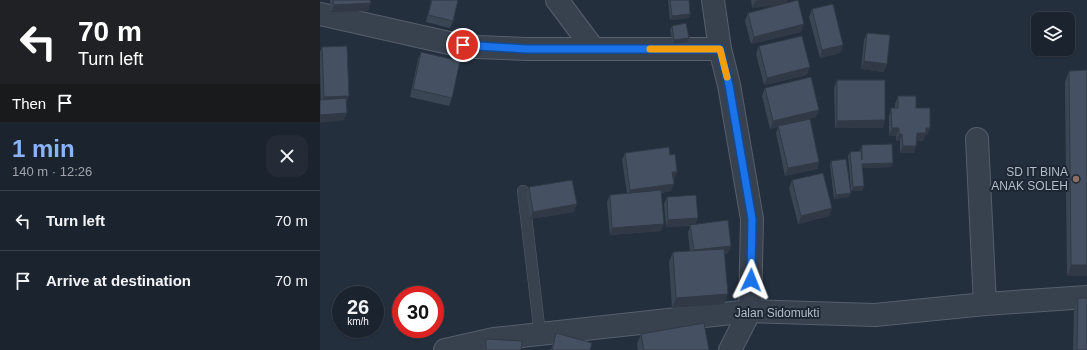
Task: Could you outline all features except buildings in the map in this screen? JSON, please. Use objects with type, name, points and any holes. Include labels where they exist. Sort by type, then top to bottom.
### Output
[{"type":"street","points":[[557,0],[593,48]]},
{"type":"street","points":[[713,0],[720,49],[730,93],[752,219],[750,311],[730,350]]},
{"type":"street","points":[[320,14],[449,43],[477,47],[526,49],[720,49]]},
{"type":"street","points":[[977,139],[985,304]]},
{"type":"street","name":"Jalan Sidomukti","points":[[445,350],[494,339],[530,339],[750,311],[875,315],[985,304],[1087,297]]},
{"type":"lane","points":[[523,191],[530,339]]},
{"type":"slow traffic","points":[[650,49],[720,49],[727,77]]},
{"type":"place","name":"SD IT BINA ANAK SOLEH","points":[[1076,179]]},
{"type":"route","points":[[463,45],[526,49],[720,49],[729,85],[752,219],[751,280]]}]
